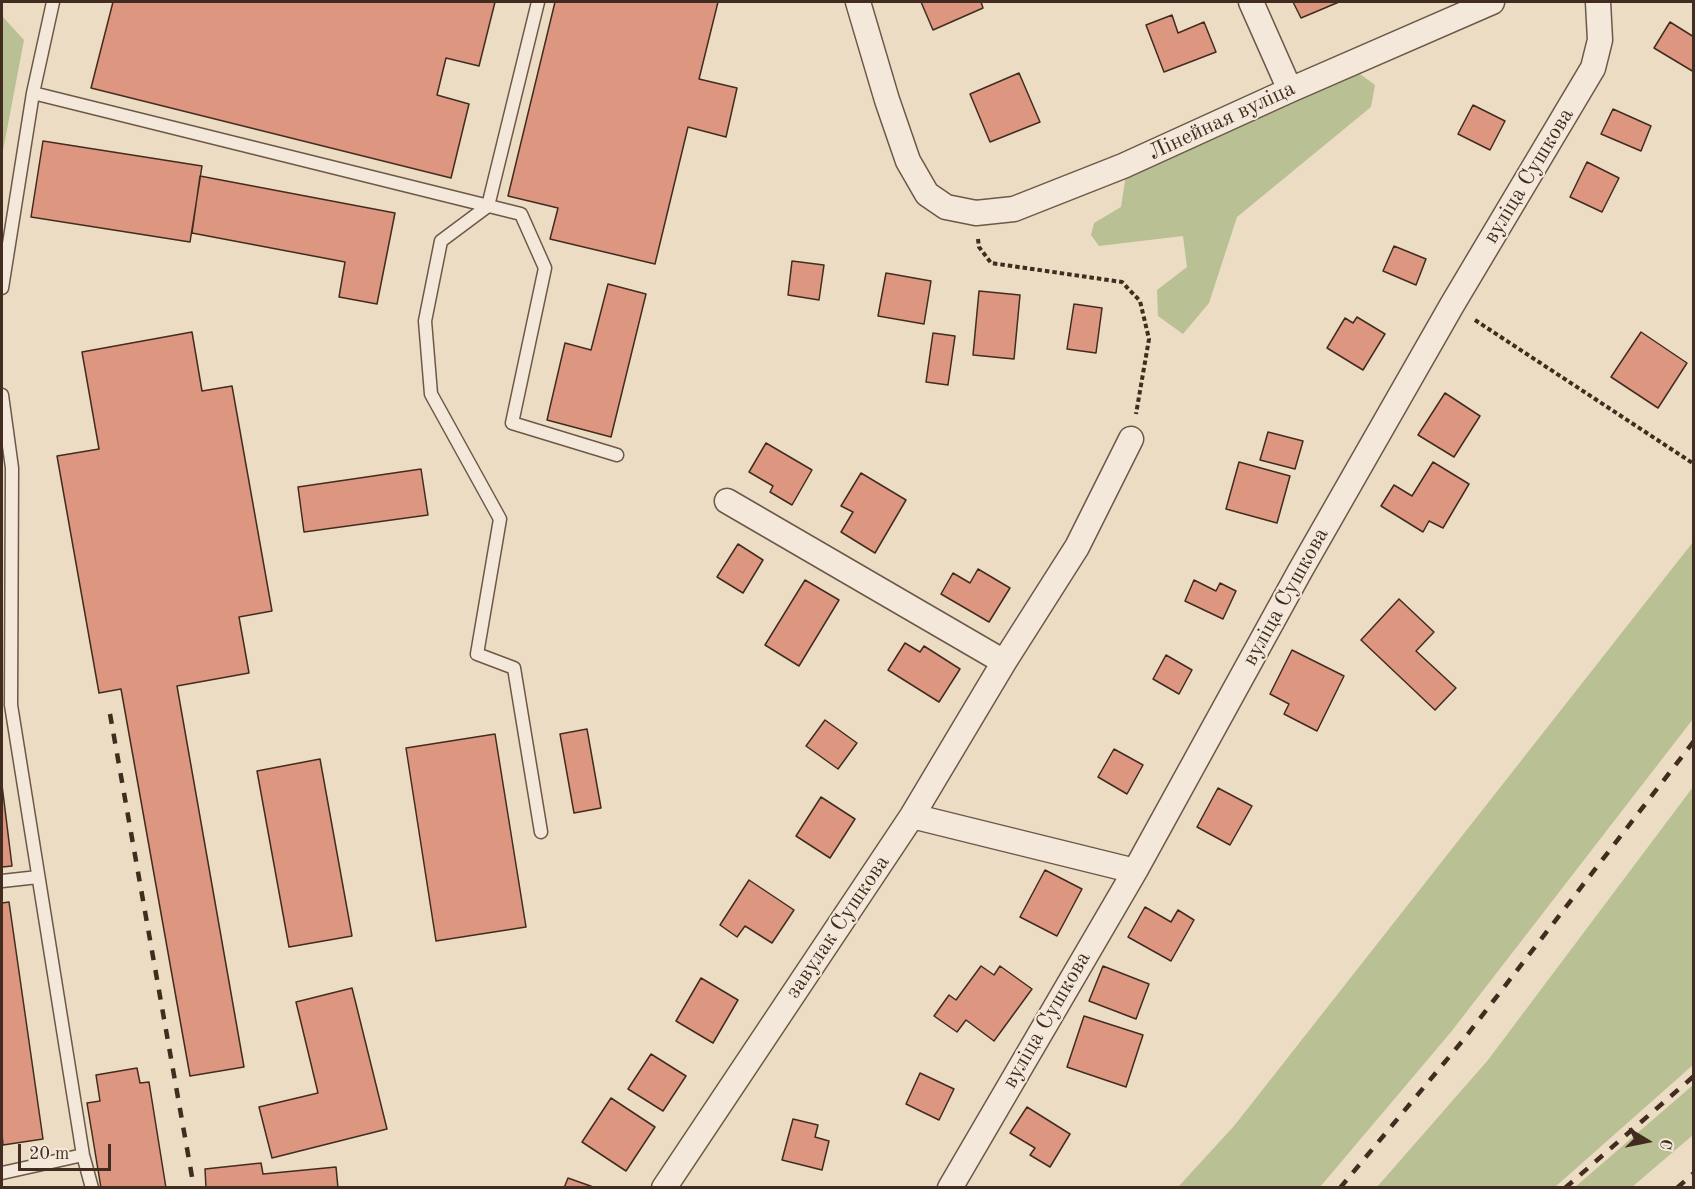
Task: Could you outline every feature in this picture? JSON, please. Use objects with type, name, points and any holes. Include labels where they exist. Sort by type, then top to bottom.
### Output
[{"type":"street","name":"Лінейная вуліца","points":[[858,2],[908,161],[927,194],[946,207],[976,213],[1014,209],[1123,166],[1492,2]]},
{"type":"street","points":[[1251,2],[1290,90]]},
{"type":"street","name":"вуліца Сушкова","points":[[950,1188],[1135,871],[1300,571],[1452,305],[1593,68],[1600,40],[1598,2]]},
{"type":"street","name":"завулак Сушкова","points":[[664,1188],[912,816],[1004,662],[1077,548],[1131,439]]},
{"type":"street","points":[[727,501],[1004,662]]},
{"type":"street","points":[[912,816],[1135,871]]},
{"type":"lane","points":[[2,288],[33,93],[52,2]]},
{"type":"lane","points":[[538,2],[488,206],[441,241],[425,321],[431,394],[501,519],[477,654],[514,669],[541,832]]},
{"type":"lane","points":[[33,93],[521,214],[545,268],[512,423],[617,455]]},
{"type":"lane","points":[[2,395],[7,468],[6,707],[38,877],[83,1155],[92,1188]]},
{"type":"lane","points":[[2,881],[38,877]]},
{"type":"lane","points":[[2,1173],[83,1155]]},
{"type":"path","points":[[976,213],[979,247],[991,263],[1122,282],[1140,301],[1149,339],[1131,439]]},
{"type":"path","points":[[1452,305],[1694,464]]},
{"type":"green space","points":[[2,16],[24,40],[2,156]]},
{"type":"green space","points":[[1360,74],[1375,85],[1371,107],[1237,217],[1209,303],[1183,334],[1158,316],[1157,290],[1187,267],[1183,236],[1099,246],[1091,235],[1094,223],[1121,207],[1126,174]]},
{"type":"green space","points":[[1693,542],[1693,719],[1451,1032],[1320,1187],[1178,1187],[1234,1126]]},
{"type":"green space","points":[[1693,787],[1693,1065],[1555,1187],[1377,1187],[1488,1060]]},
{"type":"green space","points":[[1693,1085],[1693,1135],[1632,1187],[1575,1187]]},
{"type":"building","points":[[113,2],[495,2],[479,66],[446,58],[437,95],[469,104],[451,178],[91,88]]},
{"type":"building","points":[[555,2],[718,2],[699,79],[737,88],[726,137],[688,127],[655,264],[550,239],[558,208],[508,196]]},
{"type":"building","points":[[921,2],[981,2],[983,8],[933,30]]},
{"type":"building","points":[[1293,2],[1339,2],[1301,18]]},
{"type":"building","points":[[1172,15],[1178,33],[1204,22],[1216,52],[1164,72],[1146,25]]},
{"type":"building","points":[[1670,22],[1694,37],[1694,72],[1654,48]]},
{"type":"building","points":[[1019,73],[1040,122],[990,142],[970,94]]},
{"type":"building","points":[[1473,105],[1505,121],[1490,150],[1458,134]]},
{"type":"building","points":[[1613,109],[1651,126],[1641,151],[1601,134]]},
{"type":"building","points":[[43,141],[202,166],[190,242],[31,217]]},
{"type":"building","points":[[1587,162],[1619,178],[1602,212],[1570,197]]},
{"type":"building","points":[[200,176],[395,213],[377,304],[339,297],[345,262],[192,233]]},
{"type":"building","points":[[1394,246],[1426,259],[1416,285],[1383,271]]},
{"type":"building","points":[[792,261],[824,265],[819,300],[788,295]]},
{"type":"building","points":[[886,273],[931,281],[924,324],[878,316]]},
{"type":"building","points":[[608,284],[646,294],[611,437],[547,420],[565,343],[591,350]]},
{"type":"building","points":[[979,291],[1020,295],[1014,359],[973,355]]},
{"type":"building","points":[[1074,304],[1102,308],[1096,353],[1067,349]]},
{"type":"building","points":[[1357,317],[1385,334],[1363,370],[1327,348],[1345,318],[1353,323]]},
{"type":"building","points":[[192,332],[202,391],[232,386],[272,611],[239,617],[249,673],[177,686],[244,1067],[190,1076],[121,689],[99,693],[57,456],[99,449],[82,352]]},
{"type":"building","points":[[1641,332],[1687,363],[1658,408],[1611,377]]},
{"type":"building","points":[[933,333],[955,336],[948,385],[926,382]]},
{"type":"building","points":[[1445,393],[1480,416],[1454,457],[1418,435]]},
{"type":"building","points":[[1268,432],[1303,441],[1295,469],[1260,460]]},
{"type":"building","points":[[766,443],[812,470],[792,505],[770,492],[773,486],[749,472]]},
{"type":"building","points":[[1239,462],[1290,476],[1277,523],[1226,509]]},
{"type":"building","points":[[1433,462],[1469,484],[1443,528],[1429,521],[1423,532],[1381,506],[1394,485],[1412,496]]},
{"type":"building","points":[[421,469],[428,515],[304,532],[298,487]]},
{"type":"building","points":[[861,473],[906,500],[875,553],[841,532],[853,512],[841,506]]},
{"type":"building","points":[[738,544],[763,560],[743,593],[717,577]]},
{"type":"building","points":[[978,569],[1010,588],[989,622],[941,594],[953,573],[970,583]]},
{"type":"building","points":[[805,580],[839,600],[799,666],[765,645]]},
{"type":"building","points":[[1194,580],[1216,591],[1220,583],[1236,591],[1223,619],[1185,601]]},
{"type":"building","points":[[1399,599],[1434,632],[1416,651],[1456,688],[1435,710],[1361,640]]},
{"type":"building","points":[[905,643],[920,652],[924,646],[960,669],[939,702],[888,670]]},
{"type":"building","points":[[1292,650],[1344,676],[1317,731],[1284,714],[1289,704],[1270,694]]},
{"type":"building","points":[[1166,655],[1192,670],[1179,694],[1153,679]]},
{"type":"building","points":[[825,720],[857,743],[838,769],[806,746]]},
{"type":"building","points":[[587,729],[601,808],[574,813],[560,734]]},
{"type":"building","points":[[495,734],[526,927],[436,941],[406,748]]},
{"type":"building","points":[[1114,749],[1143,765],[1127,794],[1098,777]]},
{"type":"building","points":[[320,759],[352,936],[289,947],[257,771]]},
{"type":"building","points":[[2,785],[12,866],[2,867]]},
{"type":"building","points":[[1218,788],[1252,806],[1230,845],[1197,827]]},
{"type":"building","points":[[821,797],[855,819],[830,858],[796,836]]},
{"type":"building","points":[[1045,870],[1082,889],[1057,936],[1020,917]]},
{"type":"building","points":[[749,880],[794,910],[772,943],[745,926],[737,937],[720,925]]},
{"type":"building","points":[[9,902],[43,1139],[3,1145],[2,903]]},
{"type":"building","points":[[1145,907],[1171,922],[1178,910],[1194,920],[1171,961],[1128,937]]},
{"type":"building","points":[[981,966],[994,975],[1000,966],[1032,989],[994,1041],[966,1020],[957,1032],[934,1016],[949,995],[956,1000]]},
{"type":"building","points":[[1103,966],[1149,984],[1136,1019],[1089,1001]]},
{"type":"building","points":[[701,978],[738,1000],[713,1043],[676,1021]]},
{"type":"building","points":[[352,988],[387,1129],[272,1158],[259,1107],[318,1093],[296,1002]]},
{"type":"building","points":[[1084,1016],[1143,1035],[1126,1087],[1067,1067]]},
{"type":"building","points":[[651,1054],[686,1076],[663,1111],[628,1089]]},
{"type":"building","points":[[137,1068],[140,1083],[149,1082],[166,1188],[101,1188],[87,1103],[100,1101],[96,1075]]},
{"type":"building","points":[[920,1073],[954,1089],[939,1120],[906,1104]]},
{"type":"building","points":[[611,1098],[655,1127],[626,1171],[582,1142]]},
{"type":"building","points":[[1027,1107],[1070,1134],[1050,1167],[1030,1155],[1035,1148],[1010,1133]]},
{"type":"building","points":[[793,1119],[818,1125],[815,1137],[829,1141],[822,1170],[782,1160]]},
{"type":"building","points":[[261,1163],[263,1174],[336,1167],[338,1188],[206,1188],[205,1169]]},
{"type":"building","points":[[568,1178],[596,1188],[564,1188]]},
{"type":"railway","points":[[110,714],[194,1188]]},
{"type":"railway","points":[[1340,1188],[1464,1039],[1694,741]]},
{"type":"railway","points":[[1565,1188],[1694,1076]]},
{"type":"railway","points":[[1677,1188],[1694,1173]]}]
